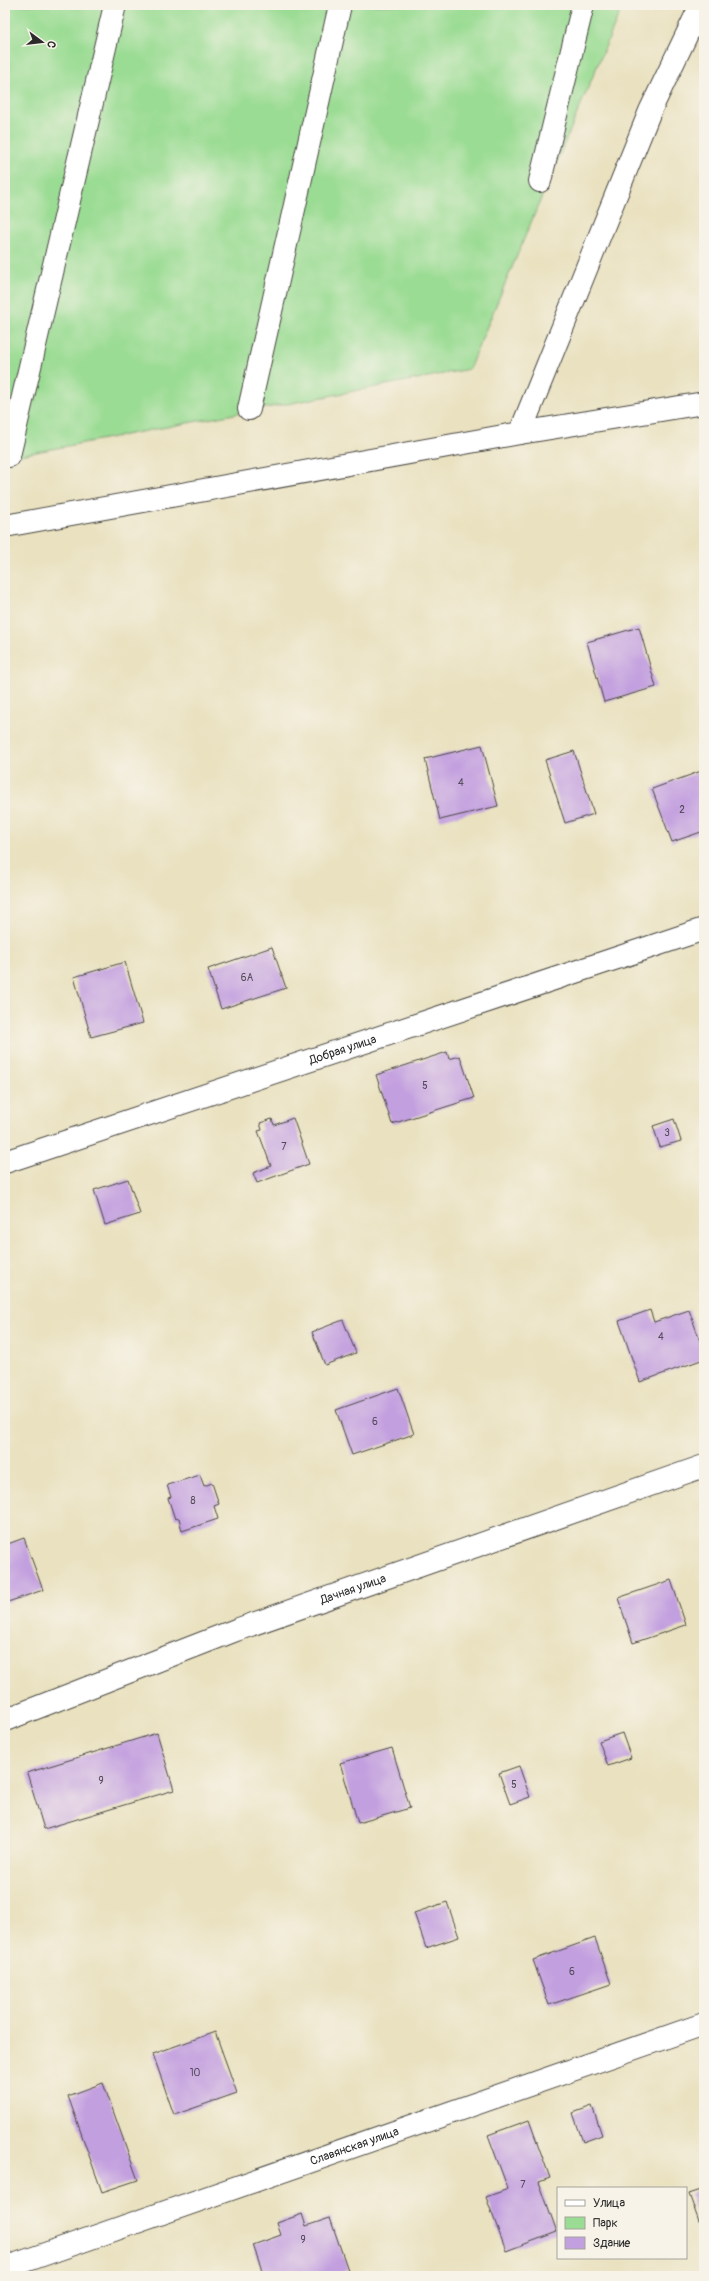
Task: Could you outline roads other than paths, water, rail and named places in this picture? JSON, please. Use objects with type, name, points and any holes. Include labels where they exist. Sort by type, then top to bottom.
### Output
[{"type":"street","points":[[9,456],[114,5]]},
{"type":"street","points":[[249,409],[340,5]]},
{"type":"street","points":[[540,181],[583,5]]},
{"type":"street","points":[[520,433],[650,111],[701,5]]},
{"type":"street","points":[[5,526],[520,433],[704,403]]},
{"type":"street","name":"Добрая улица","points":[[5,1162],[704,929]]},
{"type":"street","name":"Дачная улица","points":[[5,1720],[236,1630],[704,1466]]},
{"type":"street","name":"Славянская улица","points":[[5,2268],[704,2024]]}]
